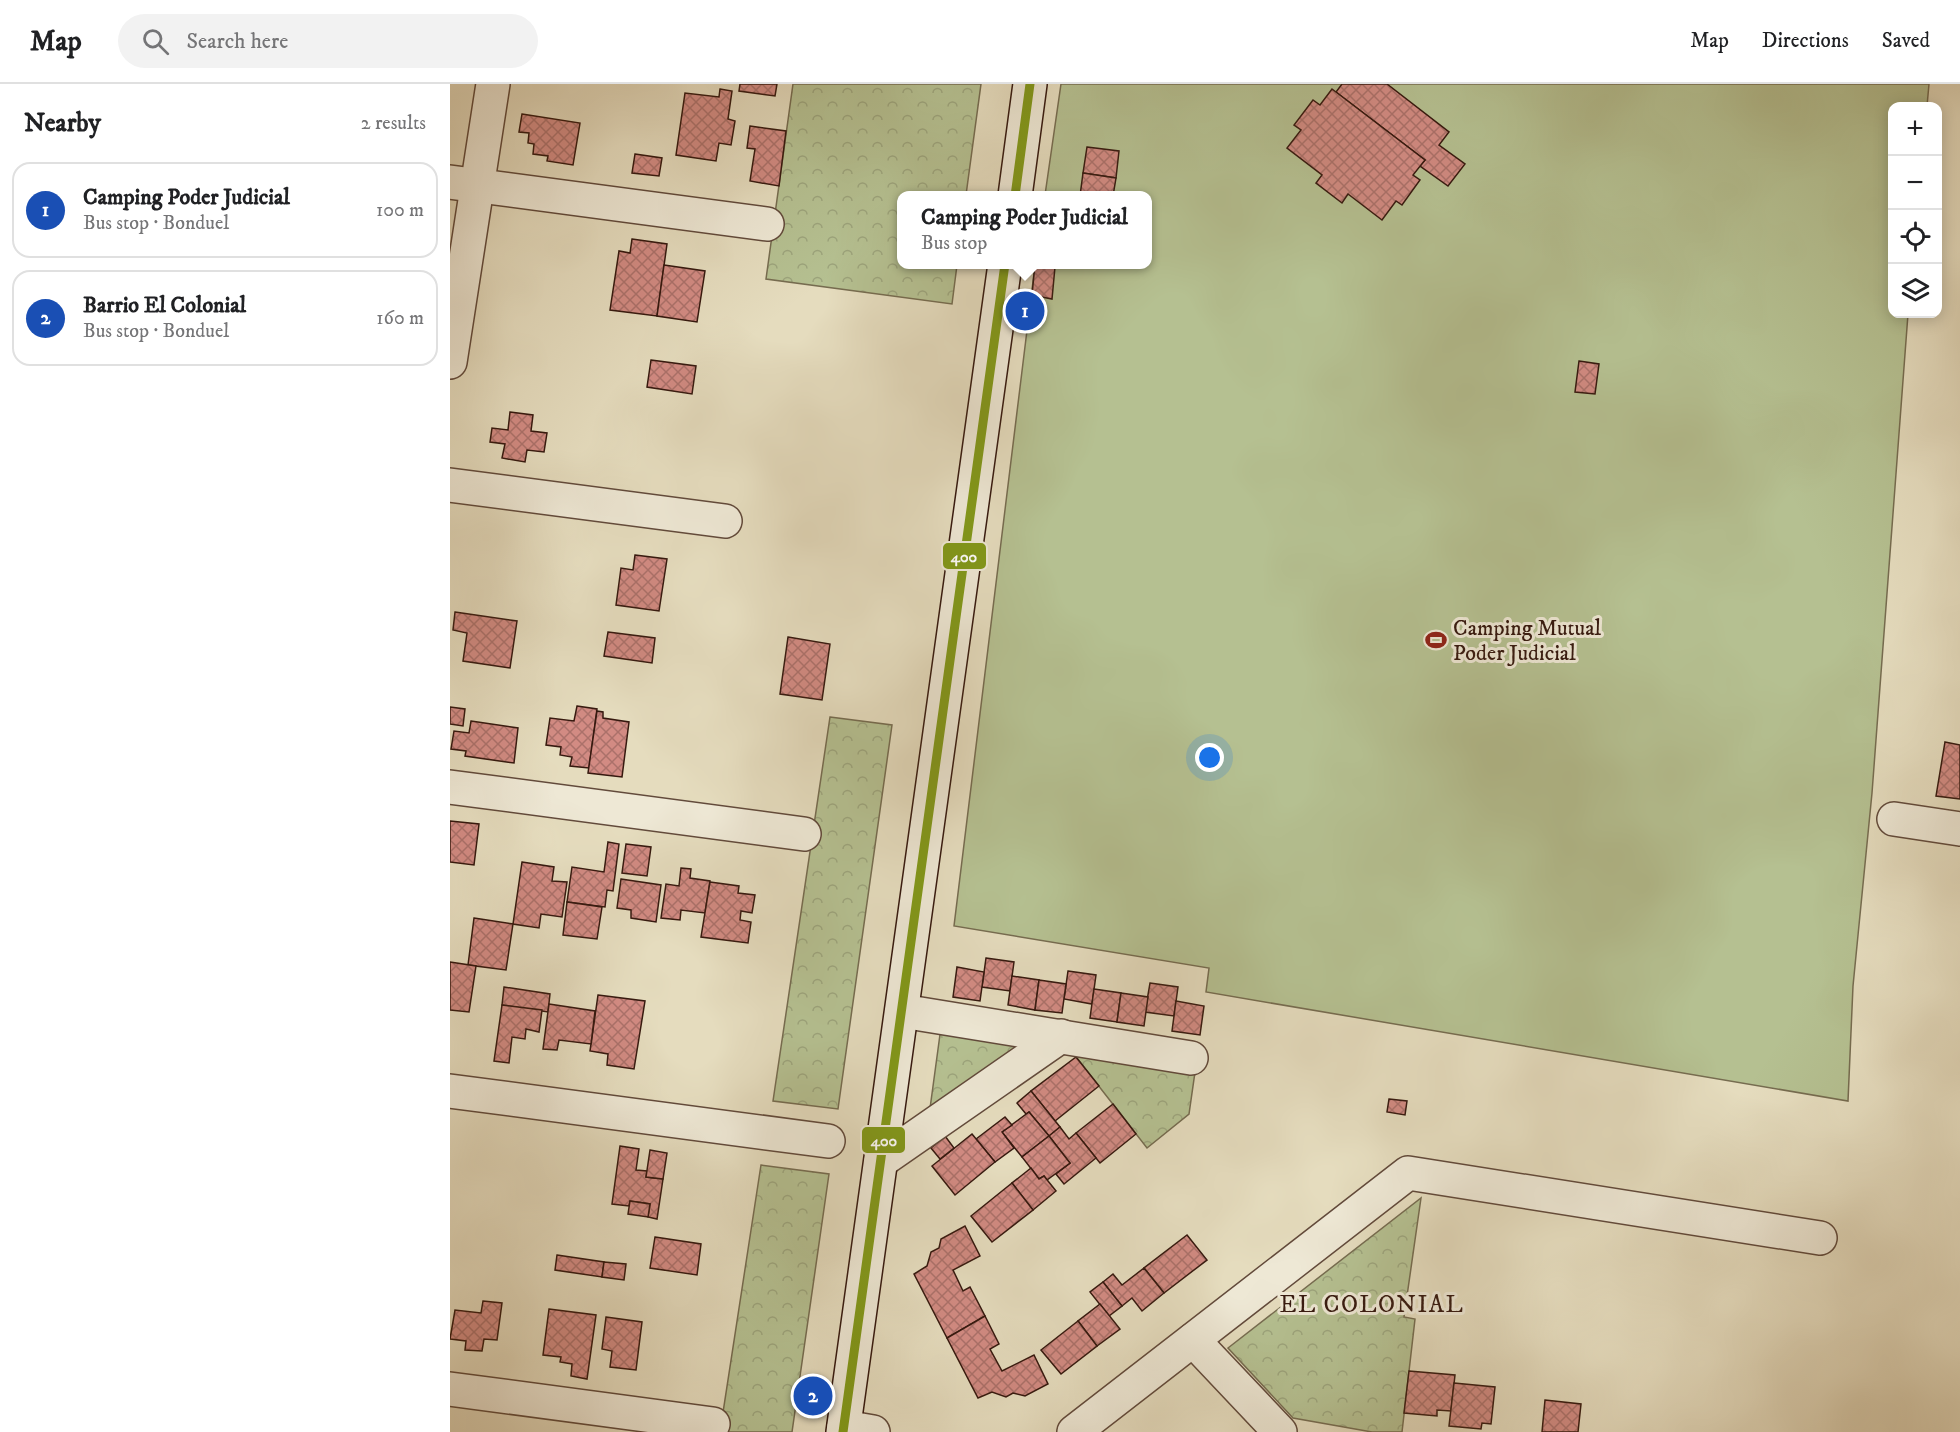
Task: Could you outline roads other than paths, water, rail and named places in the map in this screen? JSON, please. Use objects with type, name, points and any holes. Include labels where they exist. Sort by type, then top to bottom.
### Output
[{"type":"street","points":[[450,362],[464,183],[493,84]]},
{"type":"street","points":[[1016,191],[1030,84]]},
{"type":"street","points":[[464,183],[767,224]]},
{"type":"street","points":[[853,1430],[880,1161],[1004,269]]},
{"type":"street","points":[[450,484],[725,521]]},
{"type":"street","points":[[450,788],[804,834]]},
{"type":"street","points":[[1893,819],[1960,830]]},
{"type":"street","points":[[902,1011],[1191,1058]]},
{"type":"street","points":[[880,1161],[1061,1036]]},
{"type":"street","points":[[450,1090],[828,1141]]},
{"type":"street","points":[[1074,1432],[1408,1173],[1820,1238]]},
{"type":"street","points":[[1193,1340],[1280,1432]]},
{"type":"street","points":[[450,1389],[713,1424]]},
{"type":"place","name":"Camping Poder Judicial","points":[[1025,311]]},
{"type":"place","name":"Camping Mutual Poder Judicial","points":[[1436,640]]},
{"type":"place","name":"Barrio El Colonial","points":[[813,1396]]},
{"type":"district","name":"EL COLONIAL","points":[[1372,1304]]}]
